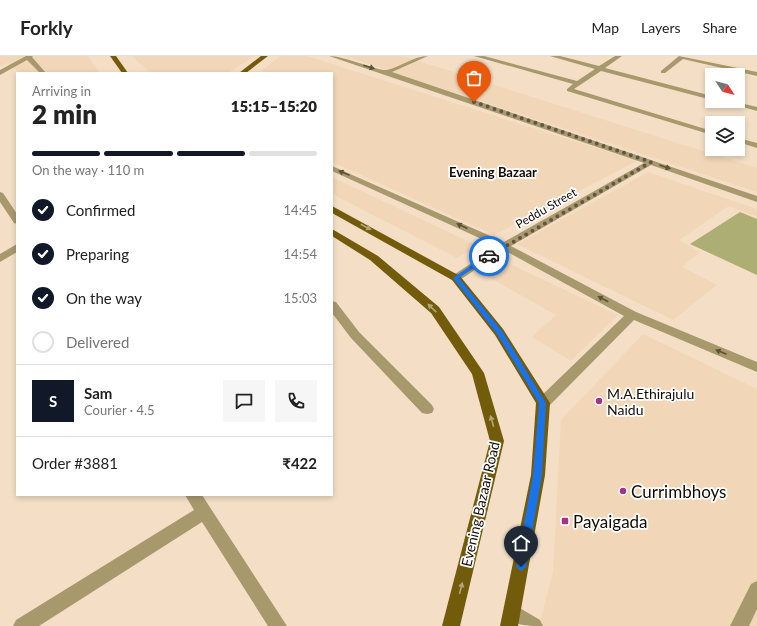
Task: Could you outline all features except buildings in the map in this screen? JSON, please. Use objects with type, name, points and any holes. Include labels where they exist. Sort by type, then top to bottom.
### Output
[{"type":"main road","points":[[113,56],[124,72]]},
{"type":"main road","points":[[243,72],[266,56]]},
{"type":"main road","points":[[333,210],[456,278],[499,332],[543,403],[538,475],[511,619]]},
{"type":"main road","name":"Evening Bazaar Road","points":[[333,233],[374,258],[435,310],[478,373],[497,441],[451,626]]},
{"type":"street","points":[[332,56],[386,72],[651,162],[757,200]]},
{"type":"street","points":[[403,56],[416,60]]},
{"type":"street","points":[[386,72],[425,56]]},
{"type":"street","points":[[477,56],[578,83]]},
{"type":"street","points":[[553,56],[705,96]]},
{"type":"street","points":[[608,56],[618,57]]},
{"type":"street","points":[[0,73],[29,57],[42,72]]},
{"type":"street","points":[[618,57],[569,90],[705,131]]},
{"type":"street","points":[[663,72],[682,57],[757,74]]},
{"type":"street","points":[[745,106],[757,109]]},
{"type":"street","points":[[745,142],[757,146]]},
{"type":"street","name":"Peddu Street","points":[[456,278],[504,246],[651,162]]},
{"type":"street","points":[[333,168],[504,246],[632,315],[757,367]]},
{"type":"street","points":[[0,195],[16,219]]},
{"type":"street","points":[[0,259],[16,248]]},
{"type":"street","points":[[333,306],[355,335],[427,409]]},
{"type":"street","points":[[543,403],[632,315]]},
{"type":"street","points":[[195,496],[278,626]]},
{"type":"street","points":[[22,626],[204,512]]},
{"type":"street","points":[[739,626],[757,590]]},
{"type":"street","points":[[511,619],[534,626]]},
{"type":"shaded area","points":[[0,56],[88,56],[99,72],[19,72],[7,63],[0,67]]},
{"type":"shaded area","points":[[132,56],[254,56],[230,72],[150,72]]},
{"type":"shaded area","points":[[280,56],[307,56],[637,161],[494,235],[333,162],[333,72],[260,72]]},
{"type":"shaded area","points":[[344,56],[403,56],[705,152],[705,156],[719,156],[757,168],[757,192]]},
{"type":"shaded area","points":[[648,172],[757,209],[757,217],[729,206],[679,240],[700,252],[682,267],[717,285],[673,320],[517,244]]},
{"type":"shaded area","points":[[333,177],[478,246],[457,258],[333,195]]},
{"type":"shaded area","points":[[740,212],[757,219],[757,275],[690,244]]},
{"type":"shaded area","points":[[506,262],[618,315],[571,361],[532,337],[556,315],[483,274]]},
{"type":"shaded area","points":[[643,334],[757,389],[757,626],[539,626],[553,572],[561,420]]},
{"type":"way so far","points":[[474,102],[651,162],[489,256]]},
{"type":"place","name":"M.A.Ethirajulu Naidu","points":[[599,401]]},
{"type":"place","name":"Currimbhoys","points":[[623,491]]},
{"type":"place","name":"Payaigada","points":[[565,521]]},
{"type":"district","name":"Evening Bazaar","points":[[493,172]]},
{"type":"route","points":[[489,256],[456,278],[499,332],[543,403],[538,475],[521,567]]}]
